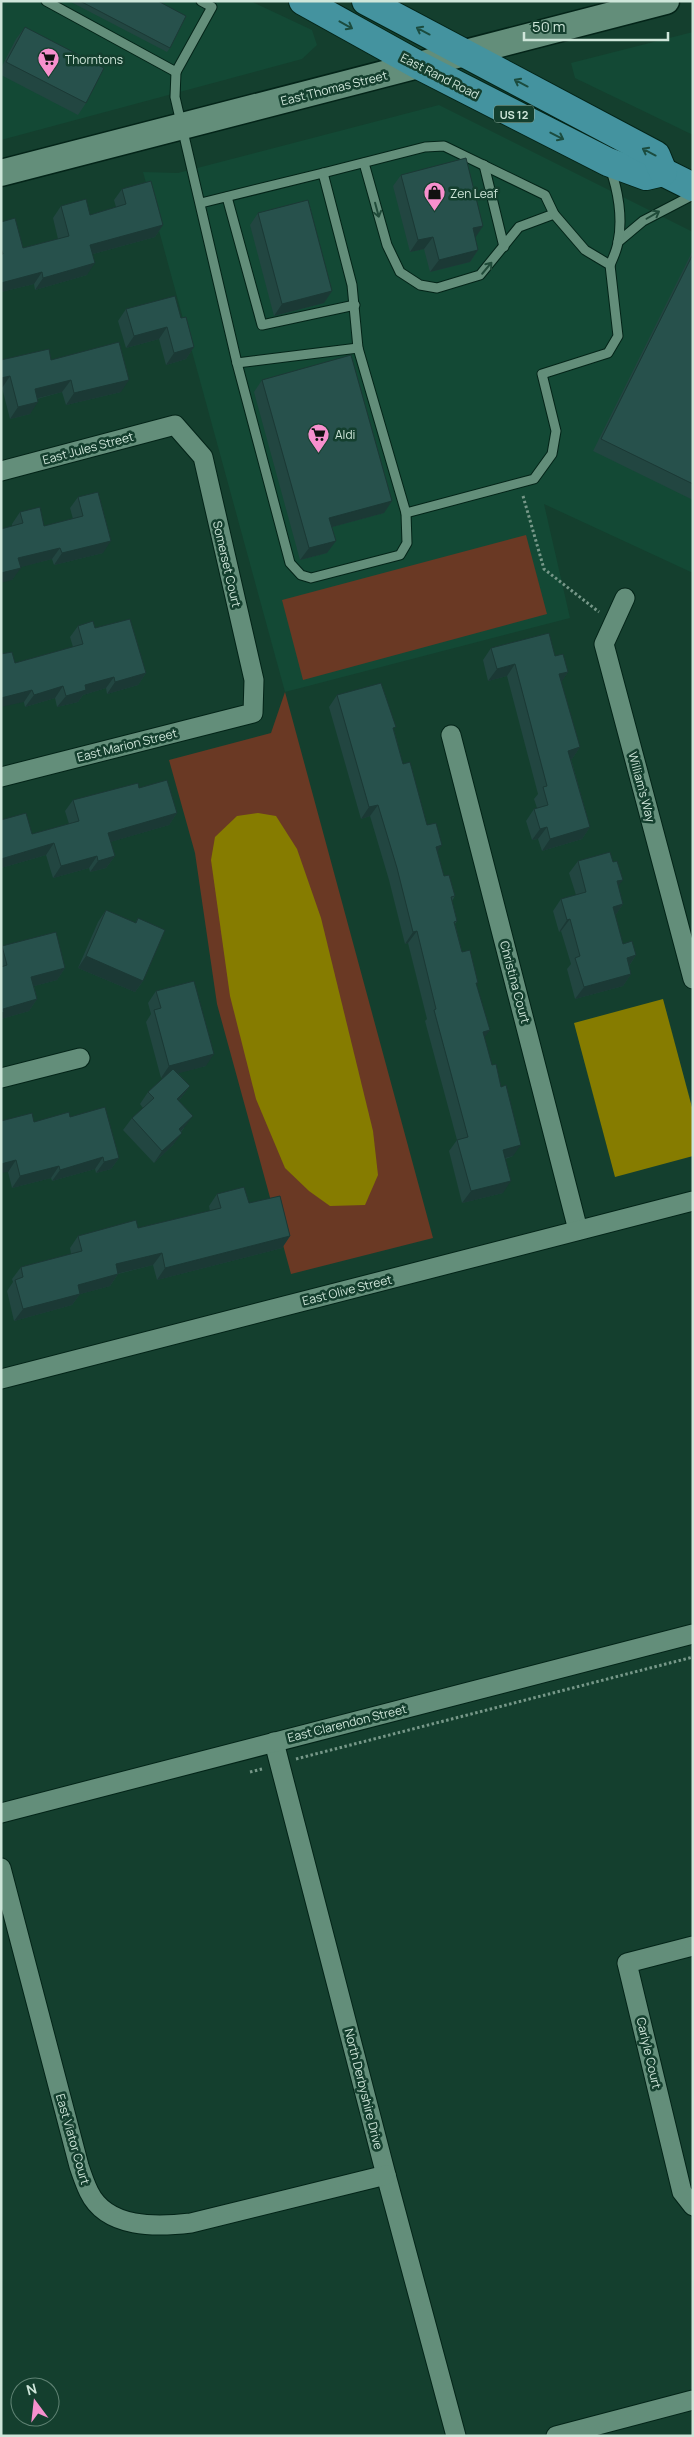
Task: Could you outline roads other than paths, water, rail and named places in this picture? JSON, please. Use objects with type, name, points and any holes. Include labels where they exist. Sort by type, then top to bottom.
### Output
[{"type":"main road","name":"East Rand Road","points":[[303,1],[420,66],[608,162],[646,176],[663,172],[693,187]]},
{"type":"main road","name":"US 12","points":[[366,1],[656,155],[663,172]]},
{"type":"street","name":"East Thomas Street","points":[[1,174],[666,1]]},
{"type":"street","name":"East Jules Street","points":[[1,472],[175,425]]},
{"type":"street","name":"Somerset Court","points":[[175,425],[203,458],[254,680],[253,713]]},
{"type":"street","name":"William's Way","points":[[625,598],[604,644],[693,979]]},
{"type":"street","name":"East Marion Street","points":[[1,777],[253,713]]},
{"type":"street","name":"Christina Court","points":[[451,735],[578,1230]]},
{"type":"street","points":[[1,1078],[80,1058]]},
{"type":"street","name":"East Olive Street","points":[[1,1379],[693,1200]]},
{"type":"street","name":"East Clarendon Street","points":[[1,1813],[693,1634]]},
{"type":"street","name":"North Derbyshire Drive","points":[[274,1742],[456,2436]]},
{"type":"street","name":"East Viator Court","points":[[1,1868],[79,2166],[89,2194],[106,2211],[129,2222],[160,2226],[191,2223],[386,2174]]},
{"type":"street","name":"Carlyle Court","points":[[693,1946],[627,1963],[682,2192],[693,2206]]},
{"type":"street","points":[[556,2436],[693,2400]]},
{"type":"lane","points":[[46,1],[176,72]]},
{"type":"lane","points":[[201,1],[212,7],[176,72],[175,97],[237,364],[290,564],[301,575],[311,578],[400,554],[407,543],[406,513],[358,348],[352,285],[323,173]]},
{"type":"lane","points":[[201,203],[425,147],[444,146],[544,194],[554,214],[585,250],[610,265]]},
{"type":"lane","points":[[406,513],[534,479],[552,454],[556,431],[542,374],[608,353],[618,336],[610,265],[618,242],[618,188],[608,162]]},
{"type":"lane","points":[[364,163],[387,245],[400,272],[420,285],[437,288],[480,276],[519,227],[554,214]]},
{"type":"lane","points":[[484,165],[504,247]]},
{"type":"lane","points":[[618,242],[643,221],[693,195]]},
{"type":"lane","points":[[227,197],[262,325],[355,305]]},
{"type":"lane","points":[[237,364],[358,348]]},
{"type":"place","name":"Thorntons","points":[[49,78]]},
{"type":"place","name":"Zen Leaf","points":[[434,212]]},
{"type":"place","name":"Aldi","points":[[319,453]]}]
